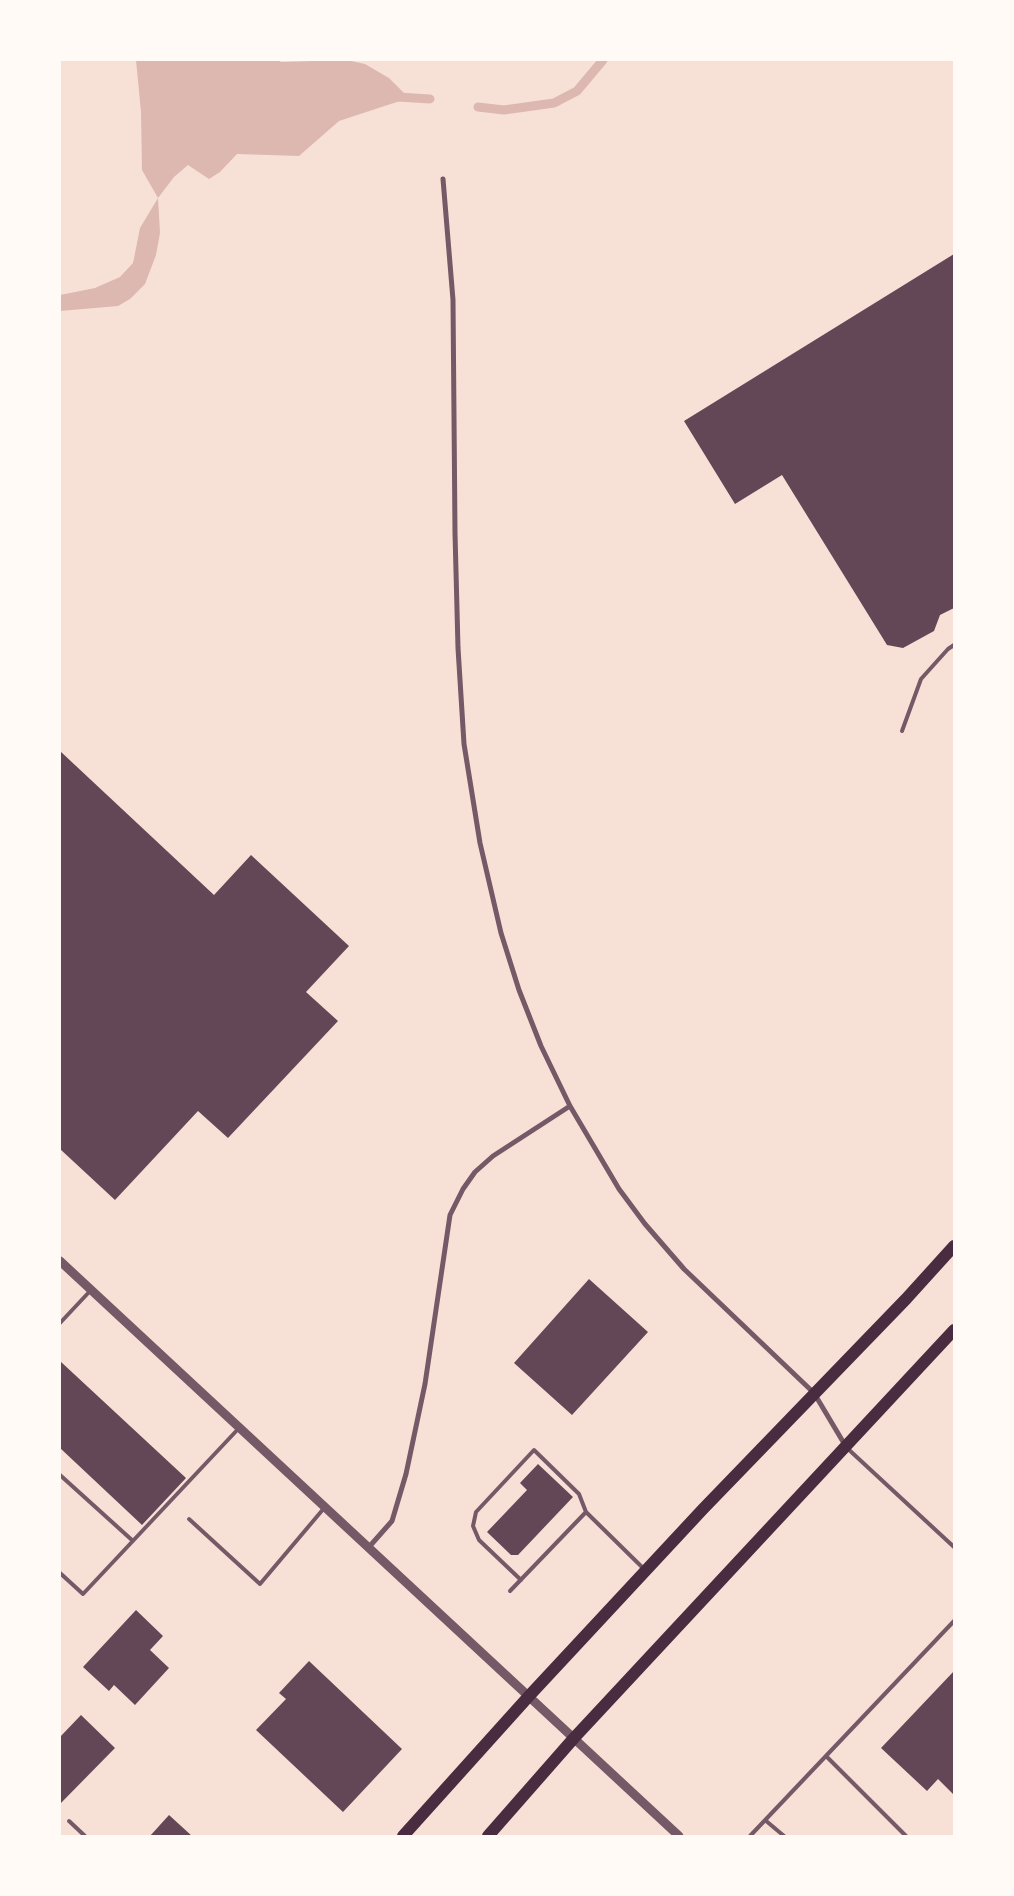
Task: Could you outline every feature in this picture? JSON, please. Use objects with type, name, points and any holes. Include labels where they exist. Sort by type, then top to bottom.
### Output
[{"type":"main road","points":[[403,1836],[645,1570],[906,1299],[954,1246]]},
{"type":"main road","points":[[488,1836],[574,1738],[954,1330]]},
{"type":"street","points":[[443,179],[453,300],[455,533],[458,648],[464,744],[479,835],[501,933],[541,1046],[570,1106],[619,1189],[660,1242],[715,1300],[814,1393],[846,1447]]},
{"type":"street","points":[[369,1548],[392,1521],[406,1474],[424,1384],[450,1215],[462,1189],[493,1156],[570,1106]]},
{"type":"street","points":[[60,1261],[679,1836]]},
{"type":"lane","points":[[902,731],[921,679],[948,649],[954,645]]},
{"type":"lane","points":[[60,1323],[92,1290]]},
{"type":"lane","points":[[60,1573],[83,1594],[240,1427]]},
{"type":"lane","points":[[846,1447],[954,1547]]},
{"type":"lane","points":[[521,1580],[479,1540],[473,1526],[476,1512],[534,1450],[579,1494],[586,1512],[645,1570]]},
{"type":"lane","points":[[60,1475],[133,1541]]},
{"type":"lane","points":[[189,1519],[260,1584],[326,1507]]},
{"type":"lane","points":[[510,1591],[586,1512]]},
{"type":"lane","points":[[750,1836],[954,1622]]},
{"type":"lane","points":[[826,1756],[906,1836]]},
{"type":"lane","points":[[69,1820],[85,1836]]},
{"type":"lane","points":[[766,1820],[784,1836]]},
{"type":"shaded area","points":[[136,60],[278,60],[281,62],[346,60],[365,64],[389,78],[409,98],[339,121],[299,156],[237,154],[220,172],[209,179],[188,165],[174,177],[158,198],[142,170],[141,112]]},
{"type":"shaded area","points":[[158,198],[160,233],[156,255],[145,284],[130,299],[118,306],[60,311],[60,295],[95,288],[120,277],[133,263],[140,228]]},
{"type":"building","points":[[954,254],[954,608],[940,615],[934,631],[903,648],[887,645],[782,475],[735,504],[684,421]]},
{"type":"building","points":[[60,751],[214,895],[251,855],[349,946],[306,992],[338,1021],[228,1138],[198,1111],[115,1200],[60,1149]]},
{"type":"building","points":[[589,1279],[648,1332],[572,1415],[514,1363]]},
{"type":"building","points":[[60,1361],[186,1478],[142,1525],[60,1448]]},
{"type":"building","points":[[538,1464],[573,1497],[518,1555],[511,1555],[487,1532],[527,1490],[520,1483]]},
{"type":"building","points":[[136,1610],[163,1636],[150,1650],[169,1668],[135,1705],[114,1685],[109,1691],[83,1667]]},
{"type":"building","points":[[309,1661],[402,1749],[343,1812],[256,1730],[286,1699],[279,1693]]},
{"type":"building","points":[[954,1671],[954,1795],[938,1779],[927,1791],[881,1748]]},
{"type":"building","points":[[81,1715],[115,1748],[60,1804],[60,1737]]},
{"type":"building","points":[[169,1815],[192,1836],[150,1836]]},
{"type":"waterway","points":[[478,107],[504,110],[554,103],[577,91],[603,60]]},
{"type":"waterway","points":[[398,97],[430,99]]}]
